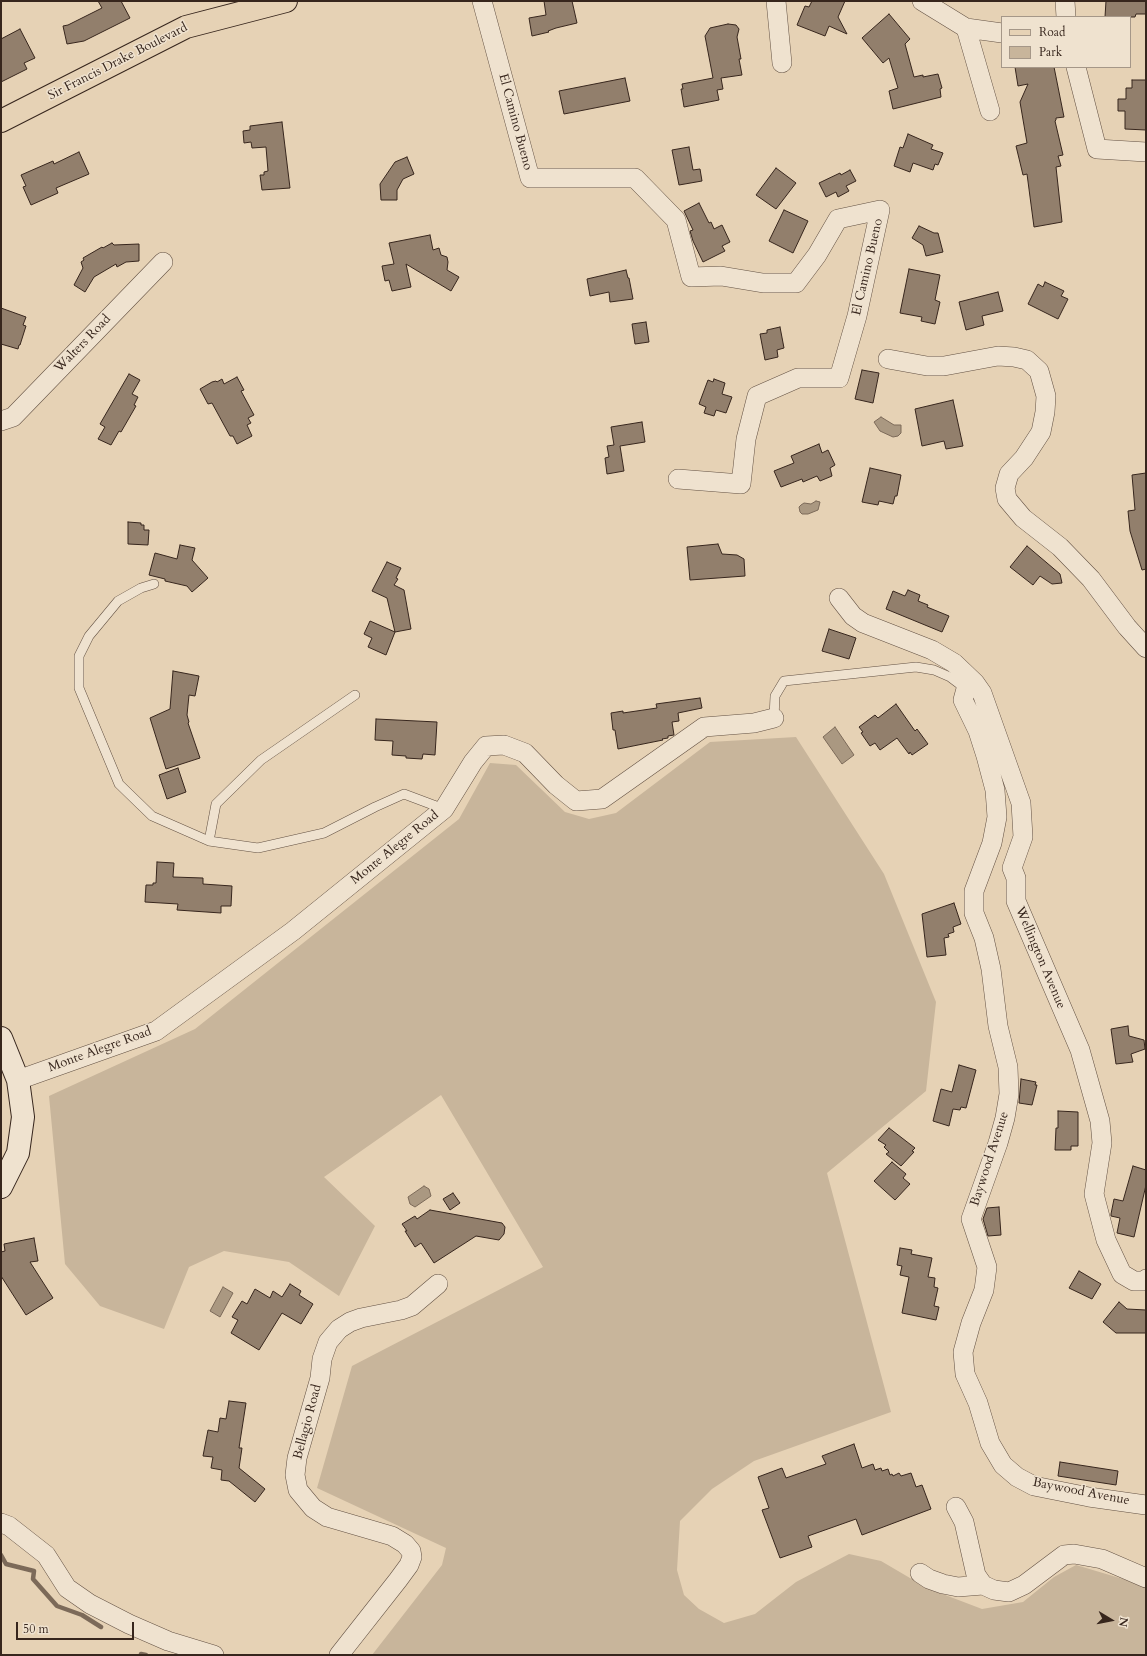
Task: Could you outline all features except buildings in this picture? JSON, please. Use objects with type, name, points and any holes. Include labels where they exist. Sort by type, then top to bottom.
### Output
[{"type":"main road","name":"Sir Francis Drake Boulevard","points":[[1,121],[186,27],[286,1]]},
{"type":"street","name":"El Camino Bueno","points":[[482,1],[530,178],[635,178],[676,220],[692,277],[721,276],[763,283],[796,283],[817,255],[838,219],[880,210],[857,316],[839,378],[798,378],[757,396],[746,439],[741,484],[678,479]]},
{"type":"street","points":[[776,1],[782,63]]},
{"type":"street","points":[[922,1],[966,28],[1001,33]]},
{"type":"street","points":[[1065,1],[1066,16]]},
{"type":"street","points":[[966,28],[990,111]]},
{"type":"street","points":[[1076,68],[1097,149],[1146,152]]},
{"type":"street","name":"Walters Road","points":[[1,421],[13,417],[163,262]]},
{"type":"street","points":[[888,359],[932,366],[944,366],[998,356],[1014,357],[1027,360],[1040,371],[1046,396],[1045,412],[1041,432],[1024,458],[1009,474],[1005,488],[1007,499],[1023,518],[1060,547],[1091,579],[1127,627],[1146,648]]},
{"type":"street","name":"Wellington Avenue","points":[[839,598],[853,616],[864,623],[932,650],[954,664],[971,686],[982,693],[1021,803],[1023,837],[1012,868],[1016,878],[1016,901],[1080,1050],[1100,1121],[1102,1143],[1094,1194],[1106,1240],[1122,1274],[1134,1281],[1144,1281],[1146,1279]]},
{"type":"street","name":"Baywood Avenue","points":[[971,686],[963,700],[978,731],[995,790],[997,817],[992,843],[974,891],[974,913],[984,938],[991,968],[998,1026],[1008,1067],[1009,1094],[1005,1118],[998,1143],[971,1219],[987,1267],[984,1290],[971,1323],[963,1352],[966,1374],[978,1403],[990,1443],[1003,1465],[1017,1477],[1034,1486],[1089,1497],[1146,1504]]},
{"type":"street","name":"Monte Alegre Road","points":[[18,1080],[156,1031],[294,931],[444,809],[473,762],[486,746],[504,745],[525,753],[556,785],[576,802],[602,799],[704,727],[754,723],[774,718]]},
{"type":"street","points":[[1,1038],[18,1080],[23,1118],[18,1153],[1,1186]]},
{"type":"street","name":"Bellagio Road","points":[[340,1655],[398,1580],[409,1565],[412,1557],[411,1551],[405,1544],[392,1536],[327,1517],[313,1508],[298,1490],[295,1475],[297,1458],[320,1378],[322,1359],[328,1342],[339,1329],[350,1322],[361,1318],[401,1310],[412,1306],[438,1284]]},
{"type":"street","points":[[956,1507],[964,1522],[976,1575],[983,1584],[994,1590],[1008,1592],[1024,1585],[1064,1556],[1074,1554],[1102,1559],[1146,1578]]},
{"type":"street","points":[[1,1522],[46,1555],[66,1588],[90,1604],[129,1624],[168,1641],[214,1655]]},
{"type":"street","points":[[920,1573],[929,1579],[958,1587],[983,1584]]},
{"type":"lane","points":[[154,584],[141,588],[118,601],[89,636],[79,656],[79,688],[119,784],[152,816],[209,840],[258,848],[324,833],[404,794],[444,809]]},
{"type":"lane","points":[[774,718],[775,696],[784,682],[916,667],[934,670],[971,686]]},
{"type":"lane","points":[[209,840],[216,804],[261,760],[355,695]]},
{"type":"green space","points":[[796,737],[884,874],[936,1002],[926,1091],[827,1173],[891,1412],[754,1461],[712,1489],[680,1521],[677,1570],[684,1595],[699,1609],[724,1623],[755,1614],[796,1582],[849,1554],[881,1561],[927,1588],[982,1609],[1023,1602],[1054,1577],[1076,1565],[1123,1579],[1146,1588],[1146,1655],[372,1655],[442,1565],[446,1548],[317,1488],[352,1366],[543,1267],[441,1095],[324,1177],[375,1226],[339,1296],[289,1262],[224,1251],[189,1267],[164,1329],[100,1306],[65,1264],[49,1096],[195,1029],[459,819],[490,763],[516,765],[565,812],[589,819],[616,813],[710,742]]},
{"type":"shaded area","points":[[881,417],[894,425],[901,425],[901,433],[898,436],[893,437],[880,431],[874,422]]},
{"type":"shaded area","points":[[816,501],[820,502],[818,510],[808,514],[802,514],[800,512],[799,507],[801,505],[804,503],[811,504]]},
{"type":"shaded area","points":[[835,727],[854,755],[842,764],[823,737]]},
{"type":"shaded area","points":[[424,1186],[429,1189],[431,1196],[415,1207],[410,1204],[408,1197]]},
{"type":"shaded area","points":[[223,1287],[233,1293],[220,1317],[210,1311]]},
{"type":"waterway","points":[[1,1555],[6,1564],[34,1571],[33,1579],[57,1606],[82,1615],[101,1627]]},
{"type":"waterway","points":[[141,1654],[146,1655]]}]
